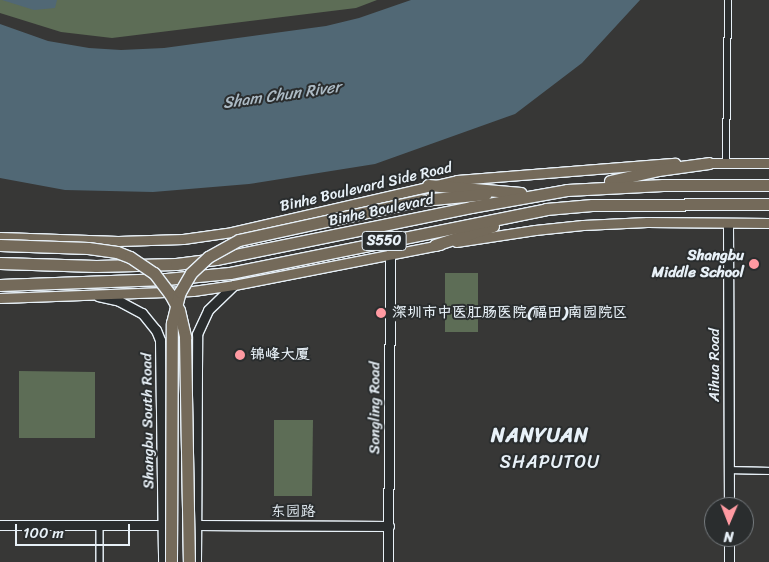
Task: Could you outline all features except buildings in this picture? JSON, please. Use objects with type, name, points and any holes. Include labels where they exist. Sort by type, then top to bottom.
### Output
[{"type":"highway","points":[[567,190],[658,170],[709,162]]},
{"type":"highway","name":"Binhe Boulevard","points":[[2,264],[154,266],[194,262],[567,190],[663,184],[769,185]]},
{"type":"highway","points":[[428,185],[465,187],[497,192]]},
{"type":"highway","points":[[171,562],[172,323],[180,292],[191,273],[208,256],[239,240],[422,200],[497,192],[545,193]]},
{"type":"highway","name":"Binhe Boulevard","points":[[0,283],[166,279],[230,273],[546,210],[600,205],[769,204]]},
{"type":"highway","points":[[435,245],[546,210]]},
{"type":"highway","points":[[0,245],[88,248],[117,252],[130,257],[154,273],[170,294],[179,310],[185,337],[189,562]]},
{"type":"main road","name":"Binhe Boulevard Side Road","points":[[0,237],[127,241],[206,236],[457,180],[657,164],[709,162],[769,163]]},
{"type":"main road","points":[[0,298],[166,293],[234,285],[435,245],[583,225],[647,222],[769,223]]},
{"type":"street","points":[[726,162],[728,0]]},
{"type":"street","name":"Aihua Road","points":[[728,223],[729,497]]},
{"type":"street","name":"Songling Road","points":[[388,562],[390,254]]},
{"type":"street","points":[[196,562],[196,348],[198,329],[202,319],[212,305],[234,285]]},
{"type":"street","name":"Shangbu South Road","points":[[89,295],[119,301],[142,313],[156,330],[162,351],[163,562]]},
{"type":"street","points":[[162,351],[166,337],[176,332],[188,334],[196,348]]},
{"type":"street","points":[[729,470],[769,470]]},
{"type":"street","points":[[100,524],[100,562]]},
{"type":"street","points":[[0,525],[163,525]]},
{"type":"street","name":"东园路","points":[[196,525],[388,526]]},
{"type":"street","points":[[729,547],[729,562]]},
{"type":"green space","points":[[0,0],[377,0],[356,8],[112,38],[61,32],[0,13]]},
{"type":"green space","points":[[445,273],[478,273],[478,332],[445,332]]},
{"type":"green space","points":[[19,371],[95,372],[95,438],[19,438]]},
{"type":"green space","points":[[274,420],[313,420],[312,496],[274,496]]},
{"type":"water","points":[[2,0],[57,0],[55,8],[34,10]]},
{"type":"water","name":"Sham Chun River","points":[[411,0],[640,0],[582,63],[515,114],[375,164],[249,184],[153,192],[65,190],[0,178],[0,24],[48,41],[89,48],[121,50],[164,48],[326,26],[359,18]]},
{"type":"place","name":"Shangbu Middle School","points":[[754,264]]},
{"type":"place","name":"深圳市中医肛肠医院(福田)南园院区","points":[[381,313]]},
{"type":"place","name":"锦峰大厦","points":[[240,355]]},
{"type":"district","name":"NANYUAN","points":[[540,435]]},
{"type":"district","name":"SHAPUTOU","points":[[550,462]]}]
